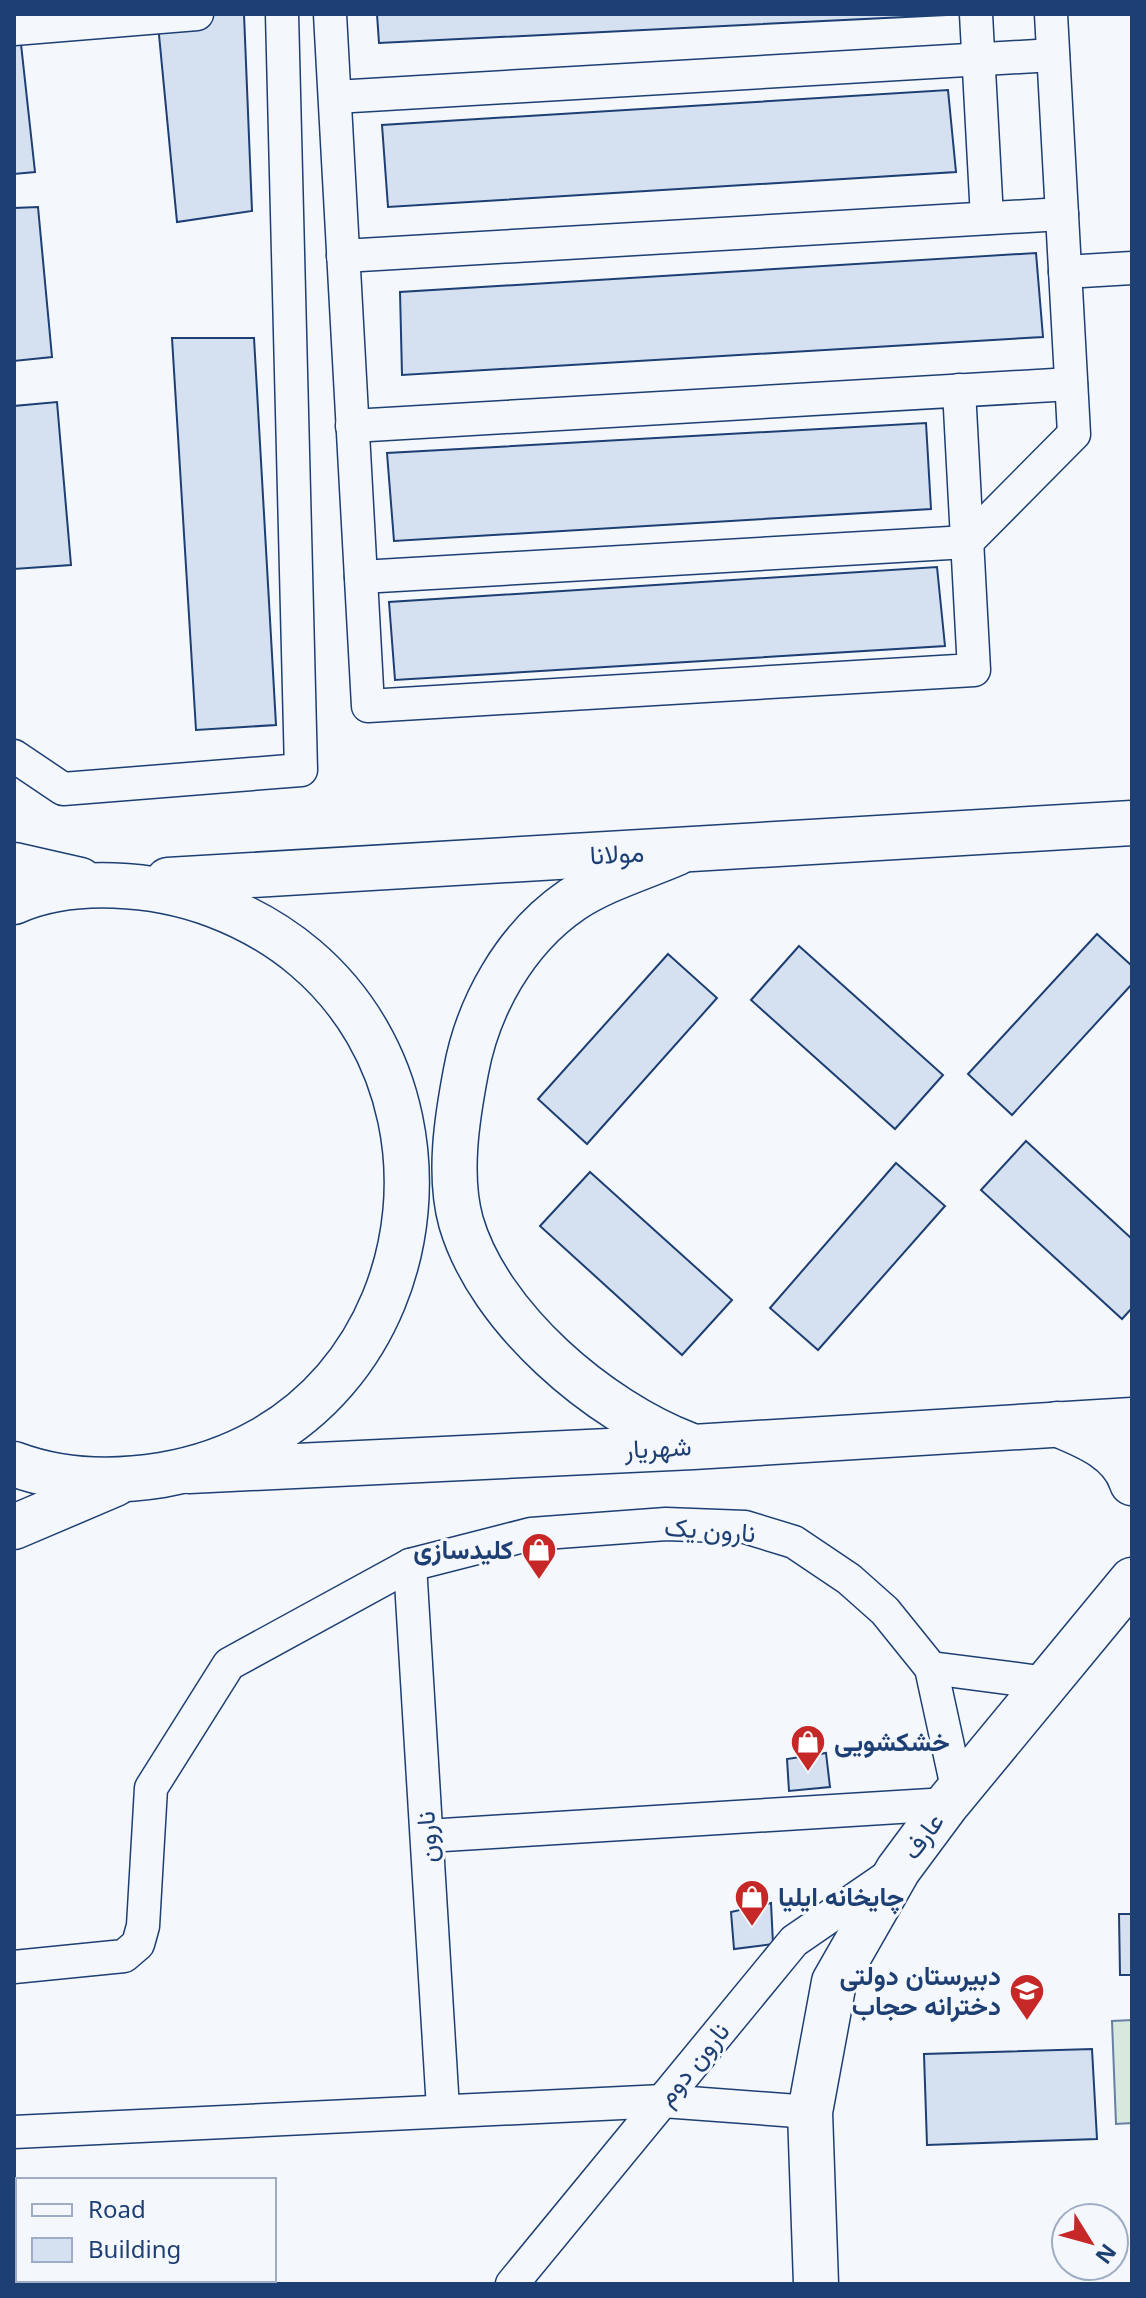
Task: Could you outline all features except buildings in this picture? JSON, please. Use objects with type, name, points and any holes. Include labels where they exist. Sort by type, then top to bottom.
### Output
[{"type":"main road","name":"مولانا","points":[[101,884],[1132,823]]},
{"type":"main road","points":[[687,849],[605,882],[571,901],[516,955],[477,1021],[469,1047],[458,1099],[456,1161],[461,1220],[472,1249],[482,1271],[527,1330],[566,1369],[622,1410],[654,1432],[693,1447]]},
{"type":"main road","points":[[14,865],[101,884],[179,891],[252,919],[315,964],[365,1024],[397,1095],[409,1172],[402,1250],[374,1323],[329,1386],[269,1436],[197,1469],[120,1482],[14,1527]]},
{"type":"main road","points":[[14,902],[101,884]]},
{"type":"main road","name":"شهریار","points":[[183,1471],[693,1447],[1132,1420]]},
{"type":"main road","points":[[1057,1424],[1101,1442],[1130,1475],[1132,1483]]},
{"type":"main road","points":[[14,1464],[43,1475],[120,1482]]},
{"type":"main road","name":"عارف","points":[[816,2284],[810,2112],[834,1982],[898,1870],[953,1798],[1132,1580]]},
{"type":"street","points":[[14,29],[197,14]]},
{"type":"street","points":[[14,756],[63,789],[301,770],[282,14]]},
{"type":"street","points":[[330,14],[368,706],[974,670],[959,390]]},
{"type":"street","points":[[976,14],[987,218]]},
{"type":"street","points":[[361,577],[967,542],[1074,434],[1051,14]]},
{"type":"street","points":[[335,97],[1053,55]]},
{"type":"street","points":[[343,256],[1062,214]]},
{"type":"street","points":[[1065,272],[1132,268]]},
{"type":"street","points":[[352,426],[1071,384]]},
{"type":"street","name":"نارون یک","points":[[14,1967],[124,1956],[138,1944],[143,1926],[151,1788],[229,1664],[410,1565],[531,1534],[666,1524],[745,1527],[794,1542],[849,1579],[885,1611],[931,1668],[953,1798]]},
{"type":"street","name":"نارون","points":[[410,1565],[443,2109]]},
{"type":"street","points":[[931,1668],[1047,1683]]},
{"type":"street","points":[[427,1836],[953,1798]]},
{"type":"street","name":"نارون دوم","points":[[512,2284],[794,1941],[898,1870]]},
{"type":"street","points":[[14,2132],[443,2109],[663,2101],[810,2112]]},
{"type":"shaded area","points":[[1132,2020],[1132,2123],[1116,2124],[1112,2021]]},
{"type":"place","name":"کلیدسازی","points":[[539,1581]]},
{"type":"place","name":"خشکشویی","points":[[808,1773]]},
{"type":"place","name":"چایخانه ایلیا","points":[[752,1928]]},
{"type":"place","name":"دبیرستان دولتی دخترانه حجاب","points":[[1027,2022]]}]
